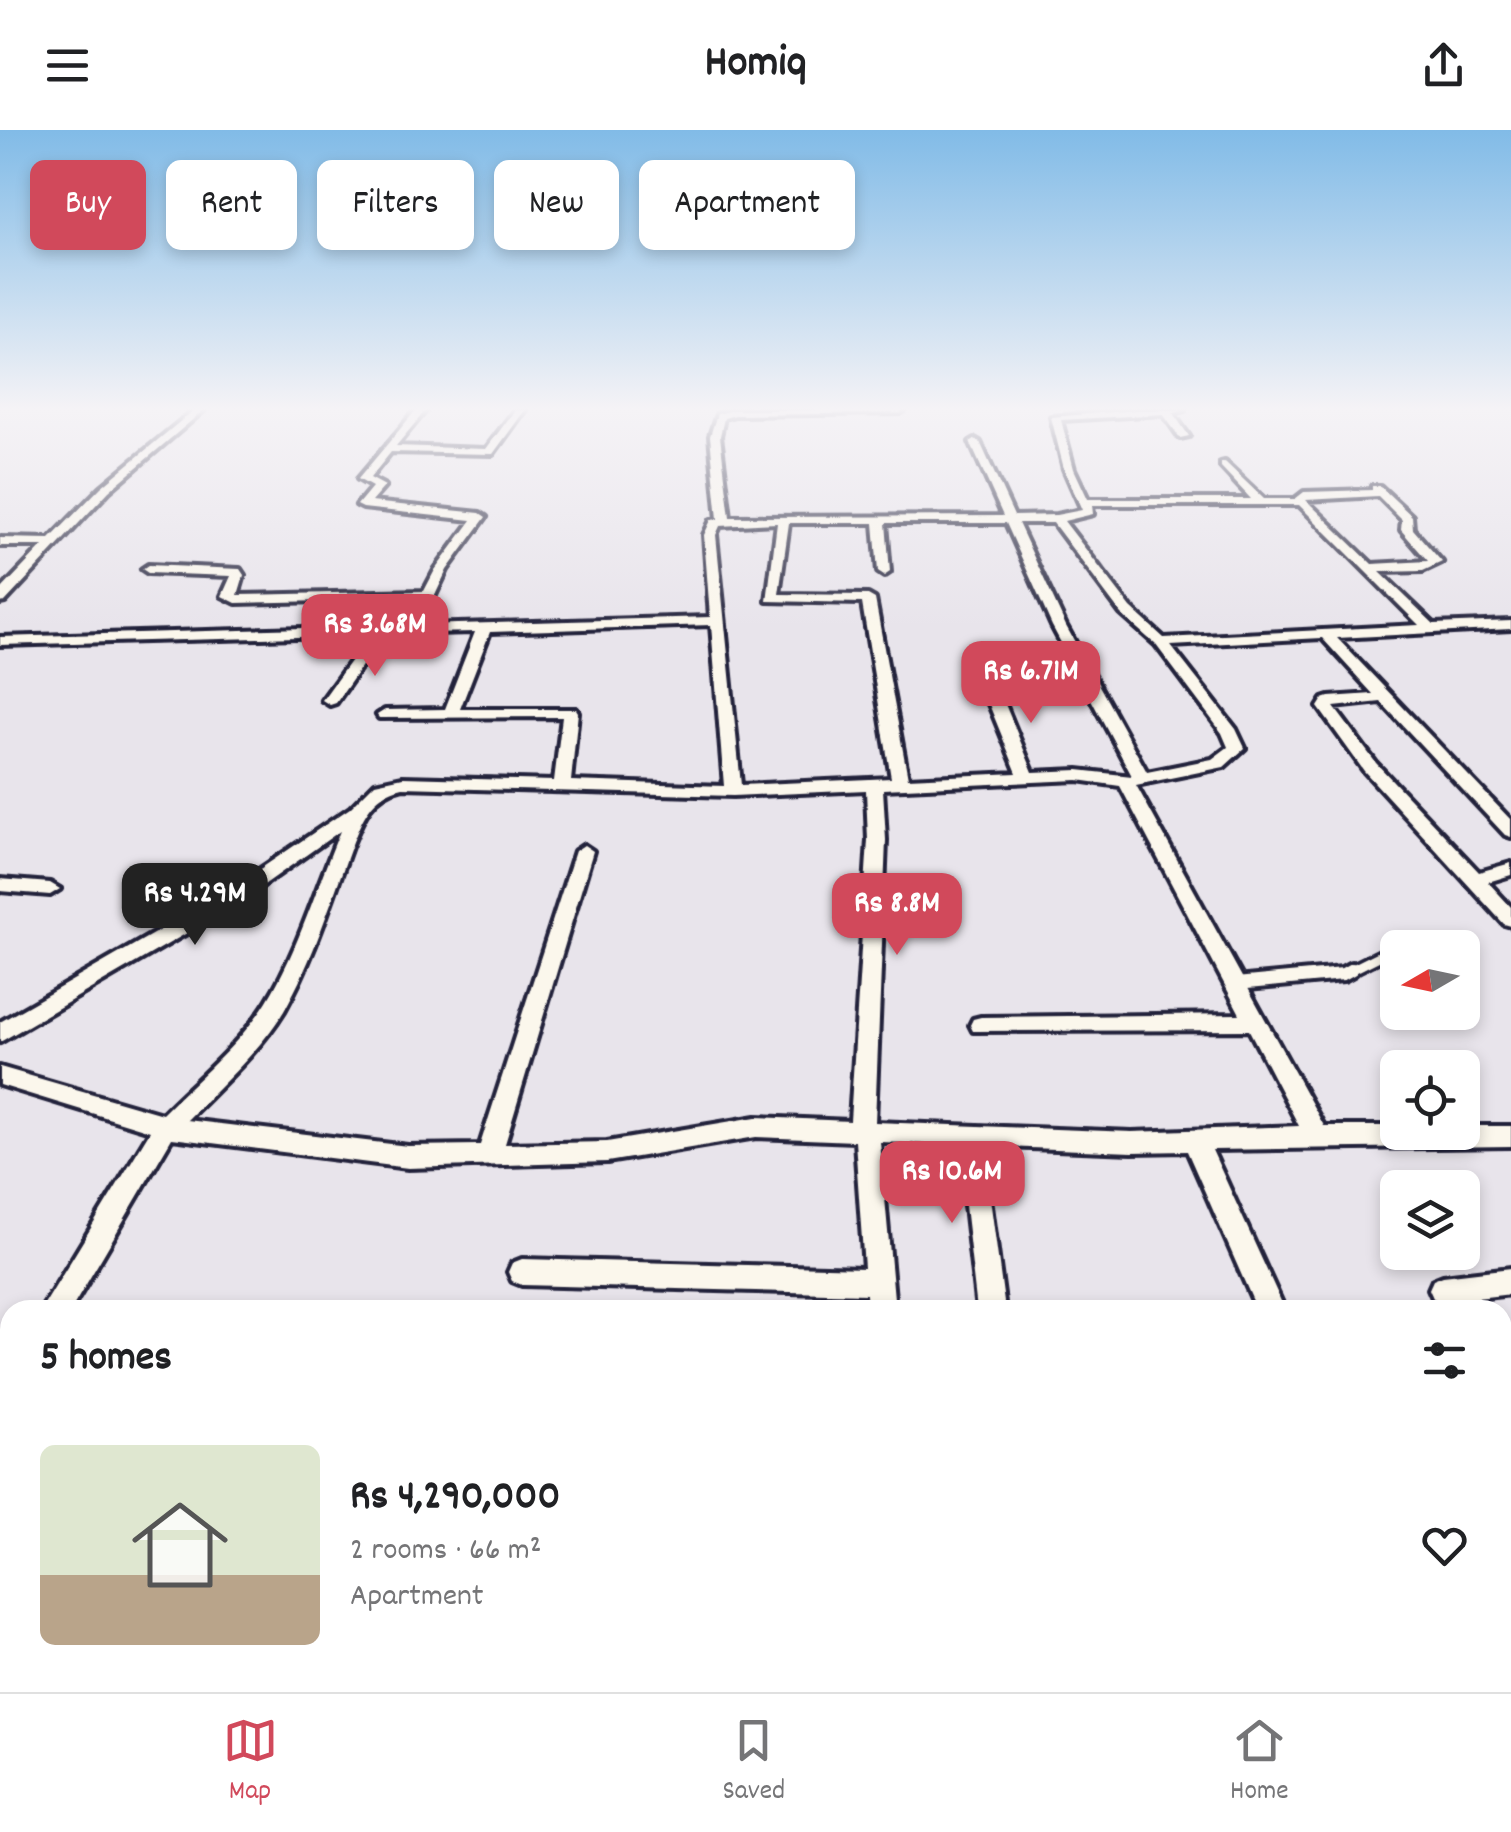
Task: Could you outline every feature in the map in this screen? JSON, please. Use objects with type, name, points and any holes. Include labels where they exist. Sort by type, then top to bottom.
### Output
[{"type":"street","points":[[0,600],[7,586],[113,483]]},
{"type":"street","points":[[372,483],[379,486],[364,506],[480,517],[460,540],[412,630]]},
{"type":"street","points":[[720,483],[724,520]]},
{"type":"street","points":[[994,483],[1134,780],[1317,1136]]},
{"type":"street","points":[[733,791],[715,621],[711,528],[724,520],[1082,516],[1089,512],[1088,502],[1077,483]]},
{"type":"street","points":[[1242,483],[1262,503]]},
{"type":"street","points":[[1302,502],[1304,495],[1379,491],[1404,512],[1407,530],[1436,562],[1423,567],[1371,568]]},
{"type":"street","points":[[1088,502],[1302,502],[1431,629]]},
{"type":"street","points":[[880,518],[884,572]]},
{"type":"street","points":[[784,519],[772,598],[868,599],[900,783]]},
{"type":"street","points":[[0,1033],[233,897],[357,810],[381,787],[402,782],[733,791],[1078,775],[1134,780],[1218,763],[1236,748],[1230,732],[1161,642],[1126,611],[1056,519]]},
{"type":"street","points":[[0,542],[54,543]]},
{"type":"street","points":[[148,569],[235,572],[238,575],[228,596],[236,599],[429,595]]},
{"type":"street","points":[[0,641],[715,621]]},
{"type":"street","points":[[1161,642],[1511,625]]},
{"type":"street","points":[[451,713],[484,628]]},
{"type":"street","points":[[330,700],[380,630]]},
{"type":"street","points":[[1326,634],[1511,831]]},
{"type":"street","points":[[992,692],[1027,777]]},
{"type":"street","points":[[1388,697],[1338,699],[1328,702],[1326,707],[1370,767],[1511,920]]},
{"type":"street","points":[[386,714],[570,712],[562,786]]},
{"type":"street","points":[[874,784],[878,840],[865,1131],[881,1300]]},
{"type":"street","points":[[61,1300],[167,1125],[251,1038],[274,1008],[298,960],[357,810]]},
{"type":"street","points":[[488,1155],[584,852]]},
{"type":"street","points":[[1475,880],[1511,870]]},
{"type":"street","points":[[0,886],[50,888]]},
{"type":"street","points":[[981,1024],[1256,1022]]},
{"type":"street","points":[[0,1076],[167,1125],[408,1157],[607,1152],[756,1127],[1132,1142],[1317,1136],[1511,1136]]},
{"type":"street","points":[[969,1136],[990,1300]]},
{"type":"street","points":[[1194,1140],[1266,1300]]},
{"type":"street","points":[[522,1272],[880,1280]]},
{"type":"street","points":[[1442,1288],[1511,1280]]},
{"type":"lane","points":[[1236,984],[1343,974],[1380,955]]}]
